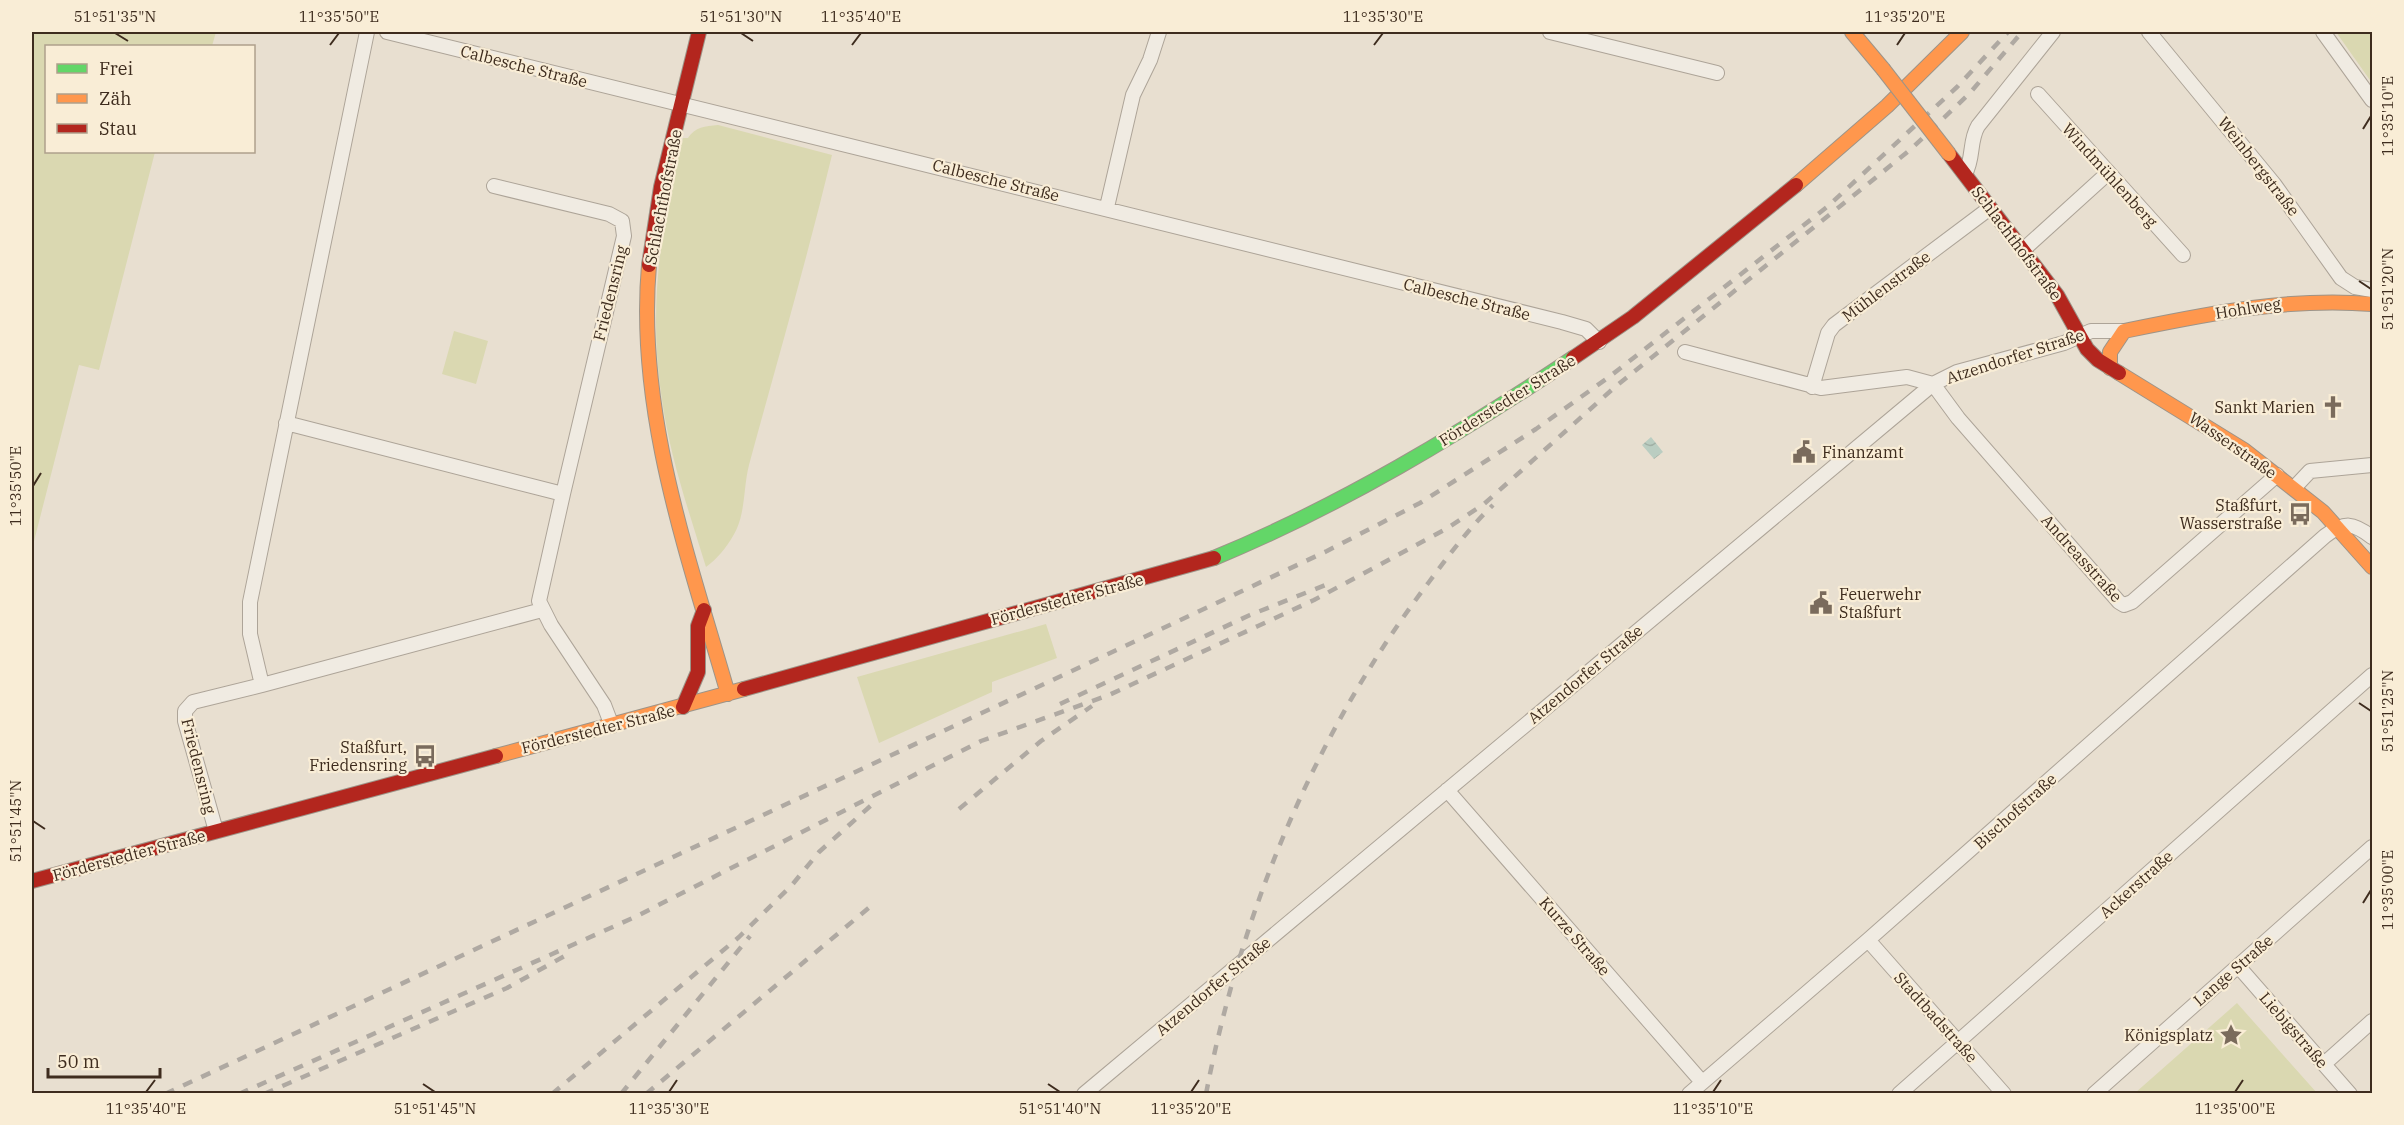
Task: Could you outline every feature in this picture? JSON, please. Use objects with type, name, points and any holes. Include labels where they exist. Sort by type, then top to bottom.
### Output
[{"type":"main road","name":"Schlachthofstraße","points":[[699,32],[663,179],[651,249],[648,359],[653,410],[666,478],[728,694]]},
{"type":"main road","name":"Schlachthofstraße","points":[[1852,32],[1950,154],[2057,295],[2080,335]]},
{"type":"main road","name":"Förderstedter Straße","points":[[32,881],[682,708],[1224,555],[1297,520],[1402,463],[1500,406],[1599,342],[1803,180],[1887,106],[1962,32]]},
{"type":"main road","name":"Hohlweg","points":[[2124,331],[2267,304],[2312,300],[2373,304]]},
{"type":"main road","points":[[2110,369],[2110,352],[2124,331]]},
{"type":"main road","points":[[2080,335],[2087,349],[2110,369]]},
{"type":"main road","name":"Wasserstraße","points":[[2110,369],[2222,434],[2277,474],[2338,526],[2373,567]]},
{"type":"main road","points":[[682,708],[699,669],[696,624],[704,610]]},
{"type":"street","points":[[262,685],[250,634],[250,603],[367,32]]},
{"type":"street","name":"Calbesche Straße","points":[[387,32],[1107,207],[1562,322],[1586,329],[1599,342]]},
{"type":"street","points":[[1107,207],[1133,95],[1150,60],[1159,32]]},
{"type":"street","points":[[1550,32],[1717,73]]},
{"type":"street","points":[[1965,174],[1970,164],[1972,135],[2054,32]]},
{"type":"street","name":"Weinbergstraße","points":[[2149,32],[2274,183],[2341,278],[2355,287],[2373,290]]},
{"type":"street","points":[[2323,32],[2373,100]]},
{"type":"street","name":"Windmühlenberg","points":[[2038,94],[2183,255]]},
{"type":"street","points":[[2022,250],[2108,173]]},
{"type":"street","name":"Friedensring","points":[[216,831],[185,721],[185,711],[193,702],[542,610],[539,601],[624,236],[622,221],[609,214],[494,186]]},
{"type":"street","name":"Mühlenstraße","points":[[1812,387],[1828,333],[1834,325],[1990,208]]},
{"type":"street","name":"Atzendorfer Straße","points":[[1084,1094],[1933,384],[1957,372],[2064,343],[2091,331],[2124,331]]},
{"type":"street","points":[[1685,352],[1812,387],[1907,377],[1933,384]]},
{"type":"street","name":"Andreasstraße","points":[[1933,384],[1989,453],[2124,605],[2150,587],[2257,495],[2277,474]]},
{"type":"street","points":[[286,423],[563,494]]},
{"type":"street","points":[[2294,488],[2310,471],[2373,465]]},
{"type":"street","points":[[2338,526],[2348,523],[2373,537]]},
{"type":"street","name":"Bischofstraße","points":[[1689,1094],[1868,940],[2338,526]]},
{"type":"street","points":[[542,610],[604,705],[612,726]]},
{"type":"street","name":"Ackerstraße","points":[[1899,1094],[2373,675]]},
{"type":"street","name":"Kurze Straße","points":[[1447,790],[1702,1082]]},
{"type":"street","name":"Lange Straße","points":[[2094,1094],[2373,847]]},
{"type":"street","name":"Stadtbadstraße","points":[[1868,940],[2004,1094]]},
{"type":"street","name":"Liebigstraße","points":[[2238,966],[2350,1094]]},
{"type":"street","points":[[2324,1064],[2373,1021]]},
{"type":"shaded area","points":[[32,32],[216,32],[212,45],[45,45],[45,153],[155,153],[99,370],[79,365],[32,549]]},
{"type":"shaded area","points":[[2336,32],[2370,32],[2372,35],[2372,83]]},
{"type":"shaded area","points":[[718,125],[832,155],[749,465],[740,519],[727,545],[706,567],[665,421],[658,367],[656,301],[668,202],[683,138],[688,138],[694,131],[701,128]]},
{"type":"shaded area","points":[[454,331],[488,341],[476,384],[442,374]]},
{"type":"shaded area","points":[[1046,624],[1057,658],[992,682],[992,692],[879,743],[857,677]]},
{"type":"shaded area","name":"Königsplatz","points":[[2237,1003],[2317,1093],[2135,1093]]},
{"type":"water","points":[[1651,437],[1663,452],[1654,459],[1642,445]]},
{"type":"railway","points":[[165,1094],[1327,551],[1420,503],[1536,429],[1609,377],[1827,207],[1957,87],[2008,32]]},
{"type":"railway","points":[[239,1094],[635,917],[981,741],[1109,695],[1314,600],[1446,529],[1484,504],[1615,387],[1910,150],[1969,94],[2022,32]]},
{"type":"railway","points":[[1206,1094],[1221,1026],[1262,891],[1288,825],[1318,761],[1351,699],[1388,639],[1452,552],[1493,505]]},
{"type":"railway","points":[[1060,704],[1250,615],[1333,582]]},
{"type":"railway","points":[[959,809],[1041,741],[1092,706]]},
{"type":"railway","points":[[552,1094],[739,937],[792,885],[819,852],[876,801]]},
{"type":"railway","points":[[646,1094],[871,906]]},
{"type":"railway","points":[[621,1094],[750,936]]},
{"type":"railway","points":[[264,1094],[507,988],[570,953]]},
{"type":"traffic: fast","points":[[1214,558],[1307,516],[1398,467],[1487,414],[1573,358]]},
{"type":"traffic: slow","points":[[1852,32],[1883,69]]},
{"type":"traffic: slow","points":[[1796,185],[1887,106],[1962,32]]},
{"type":"traffic: slow","points":[[1883,69],[1949,154]]},
{"type":"traffic: slow","points":[[649,265],[647,320],[650,374],[658,429],[682,536],[728,694]]},
{"type":"traffic: slow","points":[[2110,368],[2110,352],[2124,331],[2247,308],[2340,302],[2372,304]]},
{"type":"traffic: slow","points":[[2119,373],[2244,450],[2323,512],[2372,567]]},
{"type":"traffic: slow","points":[[496,756],[744,689]]},
{"type":"traffic: jam","points":[[649,265],[661,187],[699,32]]},
{"type":"traffic: jam","points":[[1949,154],[2057,295],[2087,349],[2098,360],[2119,373]]},
{"type":"traffic: jam","points":[[1573,358],[1633,317],[1796,185]]},
{"type":"traffic: jam","points":[[744,689],[1214,558]]},
{"type":"traffic: jam","points":[[683,707],[698,672],[698,626],[704,610]]},
{"type":"traffic: jam","points":[[32,881],[496,756]]},
{"type":"place","name":"Sankt Marien","points":[[2333,407]]},
{"type":"place","name":"Finanzamt","points":[[1804,452]]},
{"type":"place","name":"Staßfurt, Wasserstraße","points":[[2300,514]]},
{"type":"place","name":"Feuerwehr Staßfurt","points":[[1821,603]]},
{"type":"place","name":"Staßfurt, Friedensring","points":[[425,756]]},
{"type":"place","name":"Königsplatz","points":[[2231,1035]]}]
